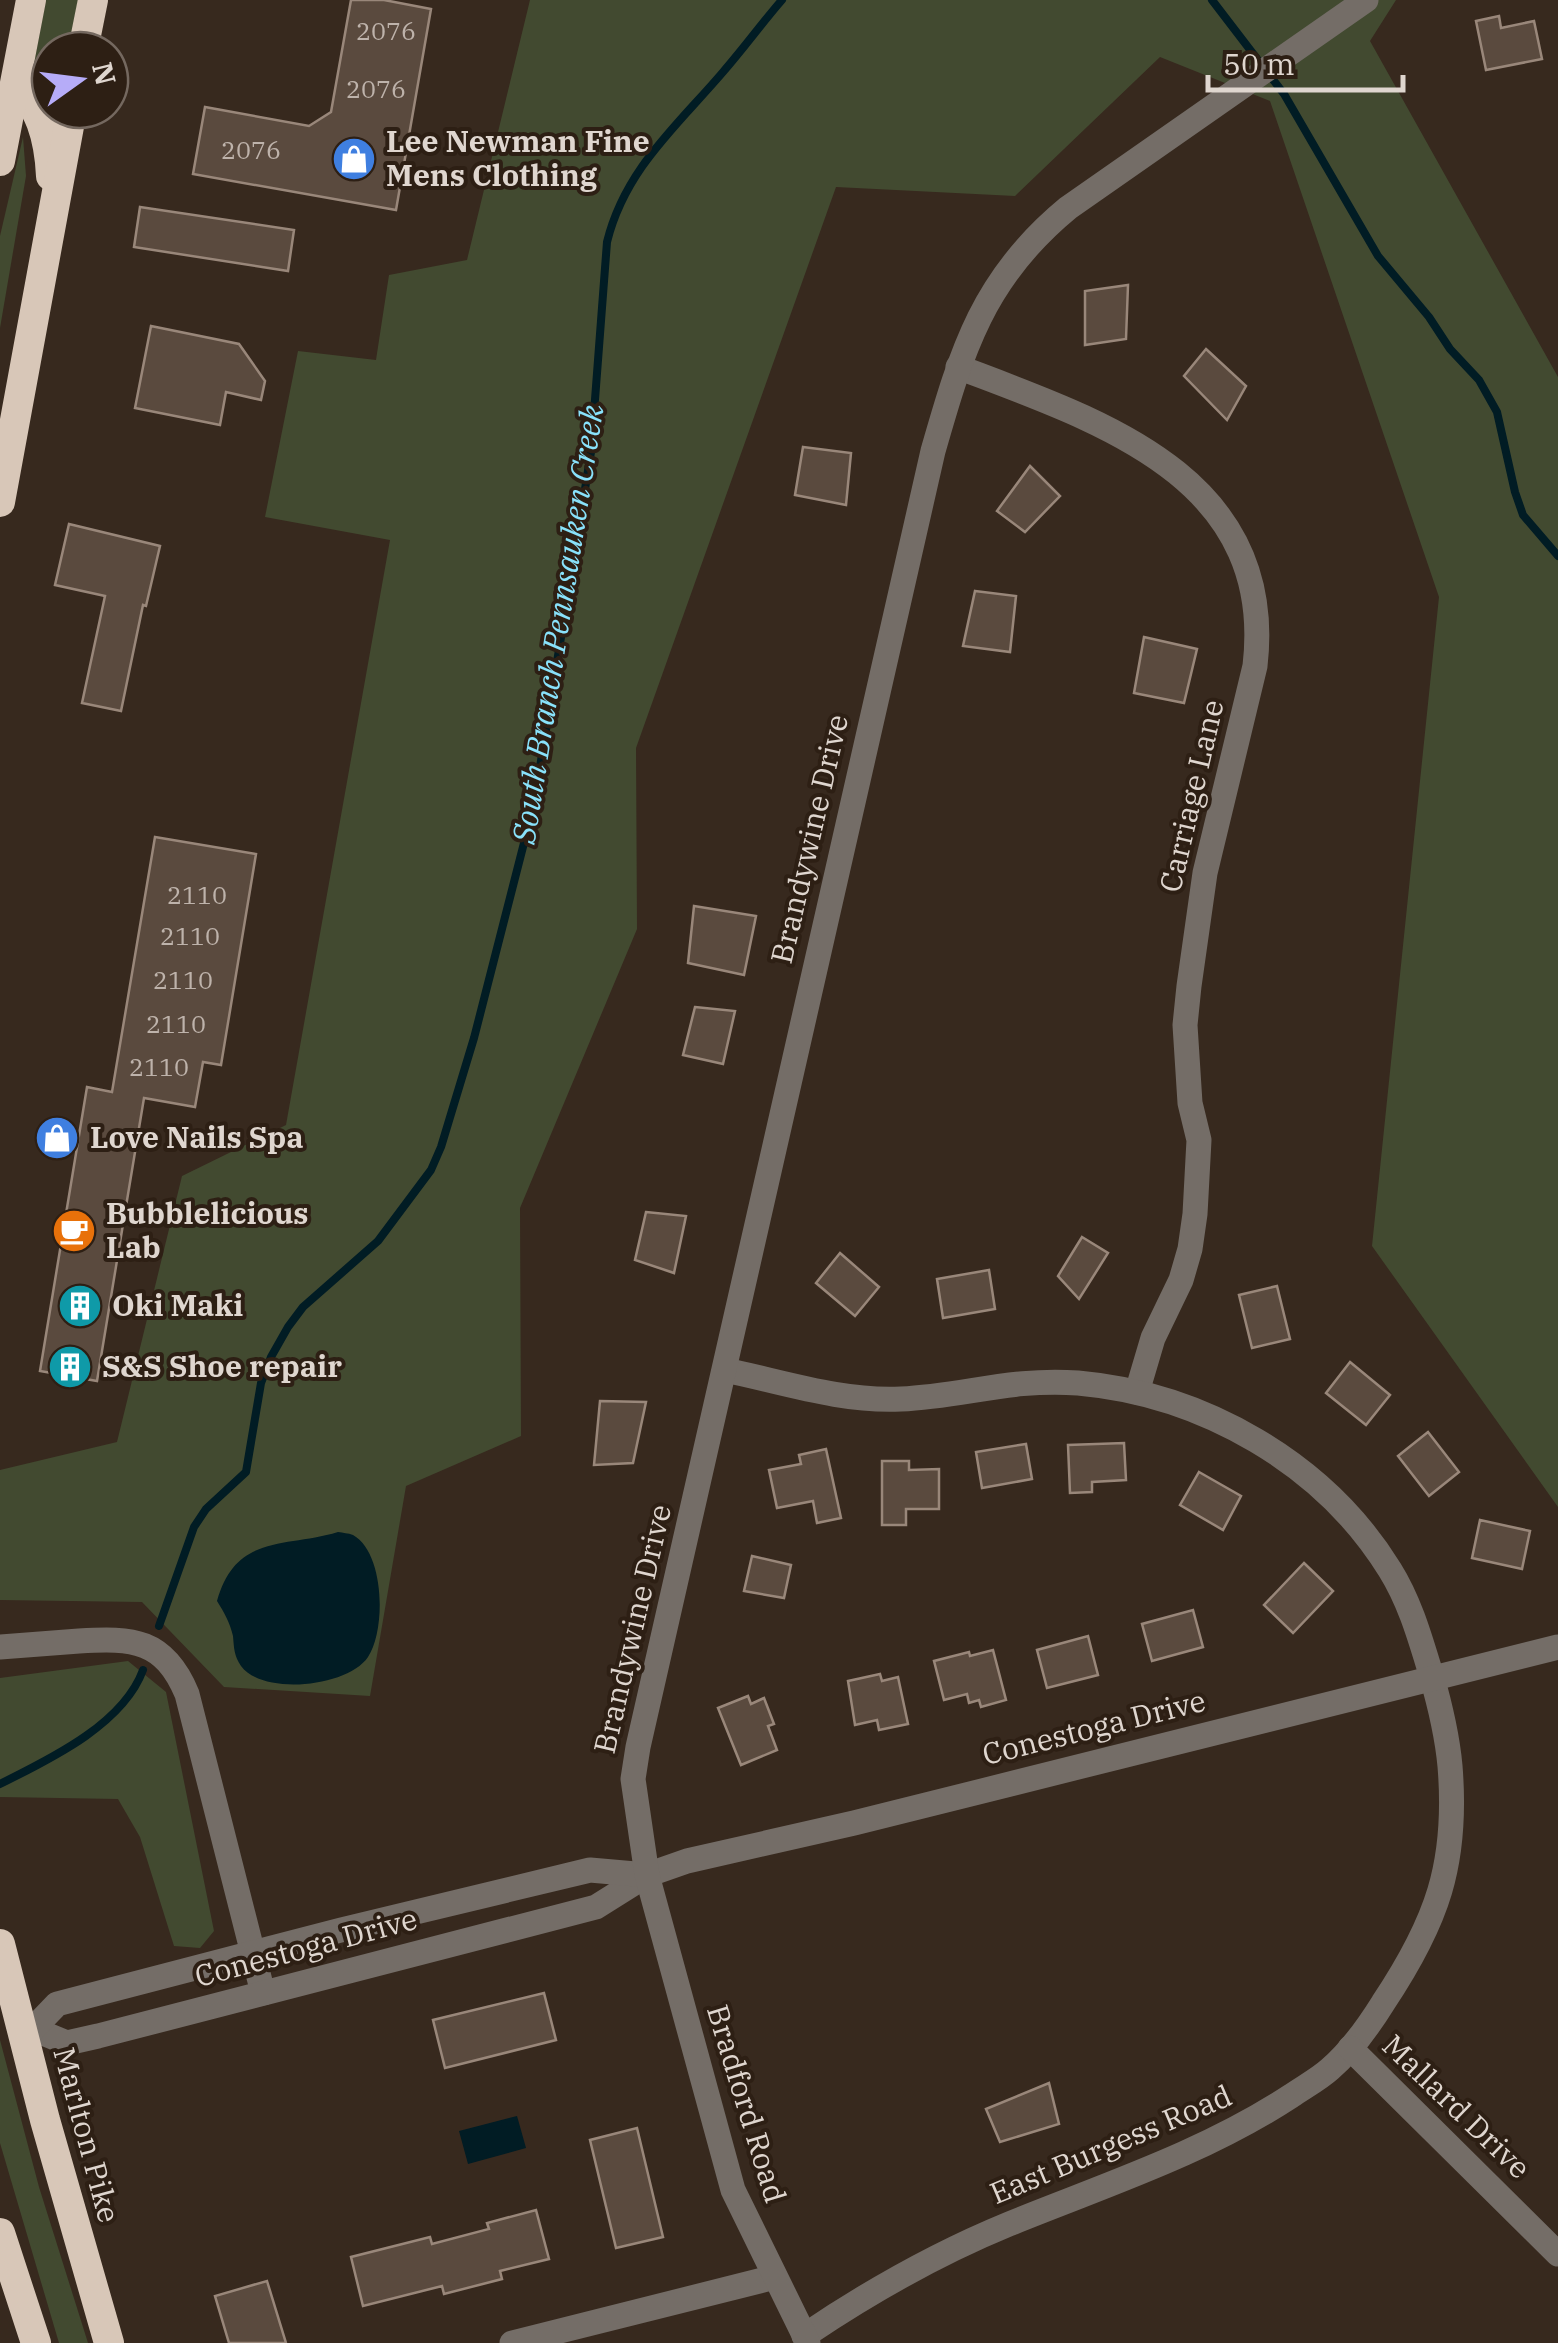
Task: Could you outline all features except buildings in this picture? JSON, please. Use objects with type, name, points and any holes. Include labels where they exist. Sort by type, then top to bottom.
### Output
[{"type":"highway","points":[[0,161],[31,0]]},
{"type":"highway","points":[[87,30],[92,0]]},
{"type":"highway","points":[[17,76],[36,107],[50,143],[53,214]]},
{"type":"highway","points":[[0,502],[68,130]]},
{"type":"highway","name":"Marlton Pike","points":[[0,1944],[28,2030],[76,2232],[109,2343]]},
{"type":"highway","points":[[0,2233],[36,2343]]},
{"type":"street","name":"Brandywine Drive","points":[[648,1875],[633,1779],[638,1747],[875,699],[933,452],[965,345],[997,287],[1032,240],[1050,224],[1366,0]]},
{"type":"street","name":"Carriage Lane","points":[[958,367],[1102,424],[1163,459],[1212,508],[1231,536],[1257,601],[1255,666],[1209,855],[1186,1012],[1190,1102],[1199,1140],[1195,1214],[1181,1280],[1153,1338],[1137,1392]]},
{"type":"street","name":"East Burgess Road","points":[[725,1370],[842,1396],[870,1398],[927,1397],[1020,1382],[1084,1384],[1137,1392],[1186,1406],[1265,1446],[1304,1473],[1346,1513],[1382,1557],[1399,1587],[1417,1626],[1447,1730],[1453,1787],[1443,1886],[1432,1921],[1383,2003],[1330,2070],[1235,2131],[1114,2185],[1008,2224],[869,2292],[806,2340]]},
{"type":"street","points":[[0,1647],[126,1640],[154,1650],[178,1674],[187,1694],[263,1993]]},
{"type":"street","name":"Conestoga Drive","points":[[648,1875],[590,1870],[254,1952],[56,2004],[28,2030],[67,2043],[596,1907],[648,1875],[688,1861],[1558,1647]]},
{"type":"street","name":"Bradford Road","points":[[648,1875],[733,2190],[806,2340]]},
{"type":"street","name":"Mallard Drive","points":[[1350,2048],[1558,2254]]},
{"type":"street","points":[[512,2343],[775,2277]]},
{"type":"green space","points":[[46,0],[79,0],[74,30],[40,30]]},
{"type":"green space","points":[[530,0],[1396,0],[1370,41],[1558,377],[1558,1507],[1372,1246],[1439,597],[1270,101],[1160,57],[1015,196],[836,187],[636,748],[637,929],[520,1208],[521,1436],[406,1486],[370,1696],[224,1687],[142,1602],[0,1600],[0,1470],[117,1442],[182,1176],[286,1125],[390,540],[265,517],[298,351],[376,360],[389,275],[467,260]]},
{"type":"green space","points":[[23,137],[26,176],[0,328],[0,236]]},
{"type":"green space","points":[[128,1661],[166,1692],[214,1931],[200,1948],[174,1946],[140,1837],[118,1799],[0,1797],[0,1678]]},
{"type":"green space","points":[[0,2040],[39,2187],[88,2343],[59,2343],[0,2143]]},
{"type":"water","points":[[338,1532],[353,1535],[364,1544],[377,1574],[380,1611],[368,1657],[358,1667],[325,1681],[286,1684],[252,1675],[237,1659],[230,1627],[217,1601],[226,1579],[237,1564],[265,1547]]},
{"type":"water","points":[[517,2116],[526,2148],[468,2164],[459,2131]]},
{"type":"waterway","name":"South Branch Pennsauken Creek","points":[[159,1626],[194,1527],[206,1509],[246,1472],[261,1383],[288,1327],[303,1307],[378,1241],[431,1170],[441,1147],[474,1038],[534,804],[591,452],[607,242],[615,216],[639,170],[782,0]]},
{"type":"waterway","points":[[1212,0],[1284,94],[1378,256],[1479,380],[1497,412],[1523,515],[1558,556]]},
{"type":"waterway","name":"South Branch Pennsauken Creek","points":[[0,1784],[61,1752],[102,1724],[133,1690],[143,1670]]},
{"type":"place","name":"Lee Newman Fine Mens Clothing","points":[[354,159]]},
{"type":"place","name":"Love Nails Spa","points":[[57,1138]]},
{"type":"place","name":"Bubblelicious Lab","points":[[74,1231]]},
{"type":"place","name":"Oki Maki","points":[[80,1306]]},
{"type":"place","name":"S&S Shoe repair","points":[[70,1367]]}]
